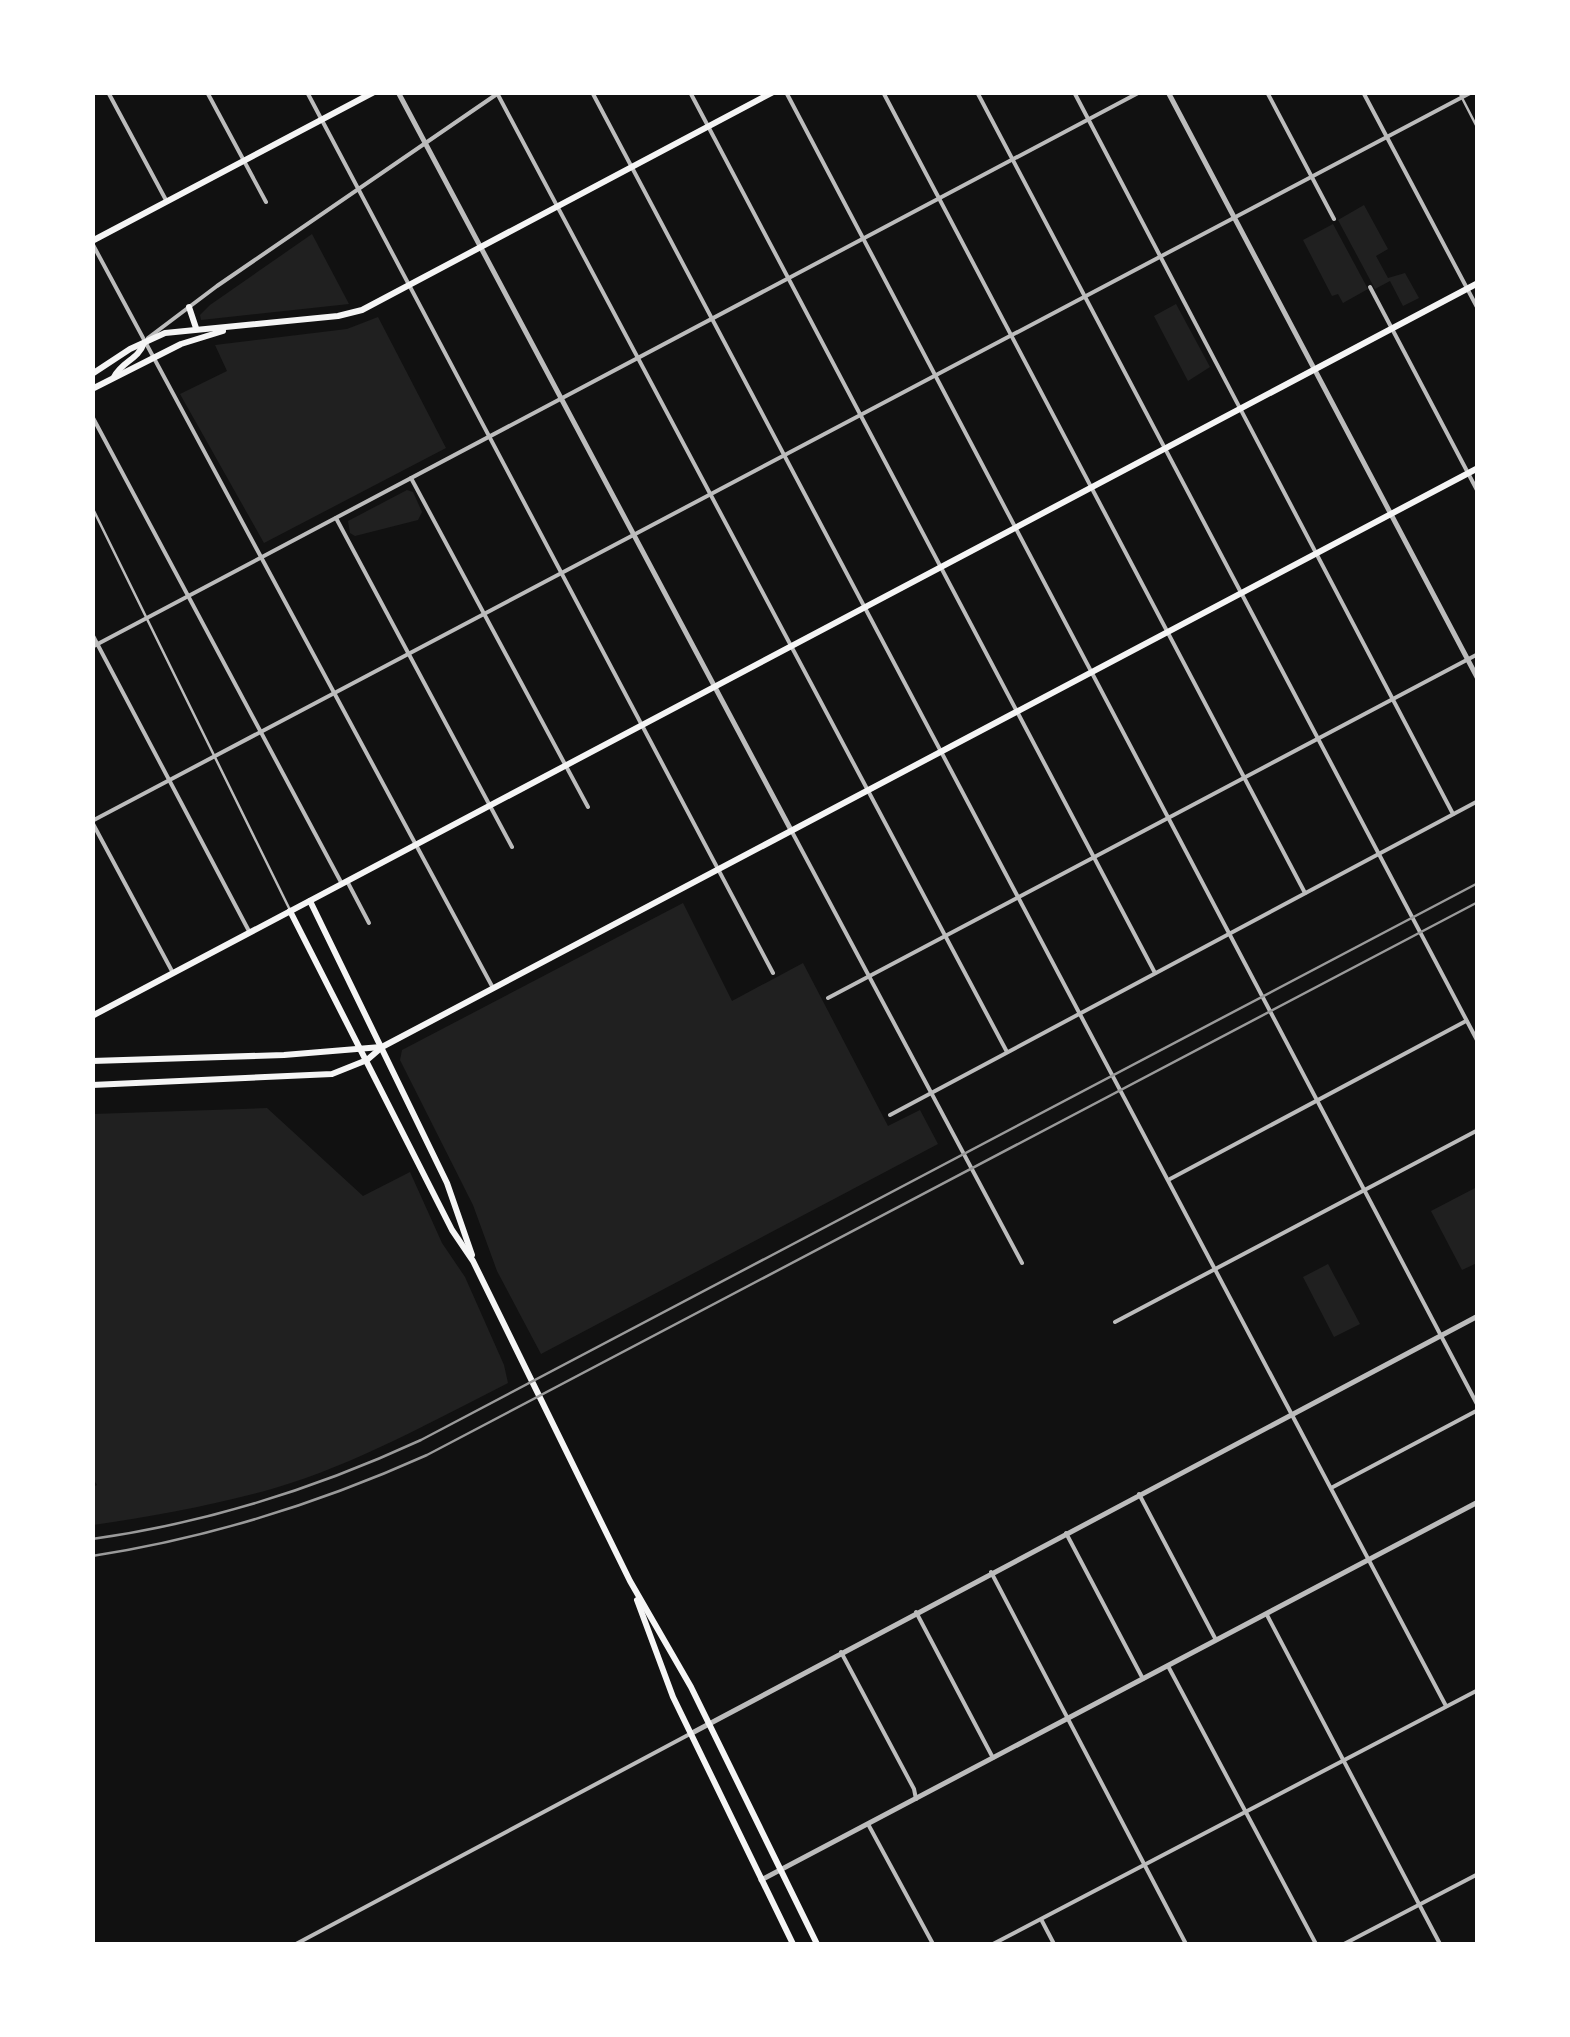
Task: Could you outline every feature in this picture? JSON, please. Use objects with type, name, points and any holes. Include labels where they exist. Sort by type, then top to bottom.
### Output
[{"type":"main road","points":[[92,242],[374,92]]},
{"type":"main road","points":[[92,374],[164,333],[350,314],[774,92]]},
{"type":"main road","points":[[92,1016],[1478,283]]},
{"type":"main road","points":[[189,307],[196,328]]},
{"type":"main road","points":[[92,389],[182,344],[229,329]]},
{"type":"main road","points":[[114,378],[118,368],[140,355],[145,341]]},
{"type":"main road","points":[[92,1085],[318,1075],[345,1070],[492,988],[1478,468]]},
{"type":"main road","points":[[310,901],[447,1184],[470,1240],[473,1261]]},
{"type":"main road","points":[[290,911],[452,1230],[473,1261],[630,1581],[709,1722],[818,1944]]},
{"type":"main road","points":[[92,1061],[382,1047]]},
{"type":"main road","points":[[630,1581],[673,1697],[793,1944]]},
{"type":"street","points":[[108,92],[167,202]]},
{"type":"street","points":[[207,92],[266,202]]},
{"type":"street","points":[[306,92],[773,973]]},
{"type":"street","points":[[398,92],[1022,1263]]},
{"type":"street","points":[[592,92],[1446,1706]]},
{"type":"street","points":[[690,92],[1155,974]]},
{"type":"street","points":[[786,92],[1478,1408],[1331,1488]]},
{"type":"street","points":[[883,92],[1305,894]]},
{"type":"street","points":[[978,92],[1478,1042]]},
{"type":"street","points":[[1074,92],[1453,814]]},
{"type":"street","points":[[95,645],[1140,92]]},
{"type":"street","points":[[1168,92],[1478,679]]},
{"type":"street","points":[[1267,92],[1334,219]]},
{"type":"street","points":[[1363,92],[1478,310]]},
{"type":"street","points":[[173,973],[92,822],[1472,92]]},
{"type":"street","points":[[145,341],[498,93],[1007,1052]]},
{"type":"street","points":[[92,242],[492,988]]},
{"type":"street","points":[[1370,287],[1478,492]]},
{"type":"street","points":[[92,416],[260,733],[369,923]]},
{"type":"street","points":[[411,478],[588,806]]},
{"type":"street","points":[[336,518],[512,847]]},
{"type":"street","points":[[92,634],[250,932]]},
{"type":"street","points":[[828,998],[1478,654]]},
{"type":"street","points":[[890,1115],[1478,801]]},
{"type":"street","points":[[1170,1180],[1466,1021]]},
{"type":"street","points":[[1115,1322],[1478,1130]]},
{"type":"street","points":[[296,1944],[1478,1316]]},
{"type":"street","points":[[1139,1494],[1216,1641]]},
{"type":"street","points":[[761,1880],[1478,1502]]},
{"type":"street","points":[[1066,1533],[1143,1679]]},
{"type":"street","points":[[991,1572],[1186,1944]]},
{"type":"street","points":[[916,1612],[993,1758]]},
{"type":"street","points":[[1268,1614],[1440,1944]]},
{"type":"street","points":[[840,1652],[916,1798]]},
{"type":"street","points":[[1168,1666],[1316,1944]]},
{"type":"street","points":[[993,1944],[1478,1690]]},
{"type":"street","points":[[868,1824],[933,1944]]},
{"type":"street","points":[[1344,1944],[1478,1874]]},
{"type":"street","points":[[1042,1921],[1054,1944]]},
{"type":"lane","points":[[1460,95],[1478,129]]},
{"type":"lane","points":[[92,507],[290,911]]},
{"type":"shaded area","points":[[1364,205],[1388,249],[1376,256],[1388,278],[1405,273],[1419,298],[1403,306],[1390,281],[1375,289],[1338,220]]},
{"type":"shaded area","points":[[1333,224],[1368,289],[1343,303],[1338,294],[1332,296],[1303,240]]},
{"type":"shaded area","points":[[312,234],[349,304],[201,320],[200,315],[210,305]]},
{"type":"shaded area","points":[[1176,304],[1210,367],[1188,381],[1154,316]]},
{"type":"shaded area","points":[[378,317],[446,448],[264,543],[180,394],[227,371],[215,345],[347,329]]},
{"type":"shaded area","points":[[407,490],[413,492],[422,512],[418,520],[355,536],[350,533],[348,521]]},
{"type":"shaded area","points":[[683,903],[732,1001],[803,963],[888,1126],[920,1110],[938,1144],[541,1354],[497,1271],[473,1205],[400,1060],[402,1050]]},
{"type":"shaded area","points":[[267,1108],[363,1196],[410,1172],[442,1243],[465,1277],[504,1365],[508,1383],[394,1441],[305,1478],[207,1505],[93,1525],[93,1487],[97,1485],[92,1477],[93,1114]]},
{"type":"shaded area","points":[[1477,1187],[1477,1263],[1462,1270],[1431,1211]]},
{"type":"shaded area","points":[[1328,1264],[1360,1324],[1334,1337],[1303,1277]]},
{"type":"railway","points":[[92,1539],[177,1524],[261,1502],[421,1440],[1478,883]]},
{"type":"railway","points":[[92,1556],[263,1517],[346,1489],[427,1455],[1478,902]]}]
